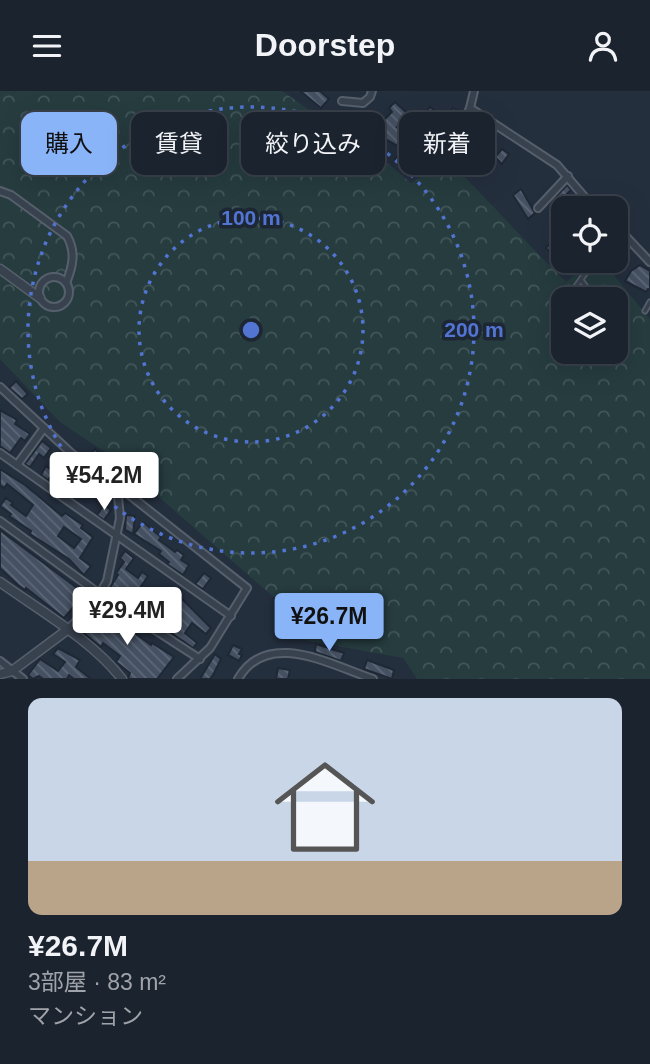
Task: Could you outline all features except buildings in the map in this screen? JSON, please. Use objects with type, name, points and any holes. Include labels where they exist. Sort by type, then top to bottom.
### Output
[{"type":"street","points":[[342,101],[363,103],[372,91]]},
{"type":"street","points":[[468,112],[474,91]]},
{"type":"street","points":[[470,108],[557,165],[584,196]]},
{"type":"street","points":[[538,208],[568,176]]},
{"type":"street","points":[[0,191],[11,195],[67,236],[73,246],[74,257],[66,283]]},
{"type":"street","points":[[628,239],[650,261]]},
{"type":"street","points":[[0,268],[46,305],[53,307],[62,305],[67,299],[69,291],[66,283],[59,278],[50,278],[43,282],[39,290],[40,298]]},
{"type":"street","points":[[0,387],[71,453],[113,482],[247,588],[210,648],[177,679]]},
{"type":"street","points":[[17,465],[44,428]]},
{"type":"street","points":[[0,453],[231,616]]},
{"type":"street","points":[[0,674],[12,671],[84,616],[102,594],[121,508],[113,482]]},
{"type":"street","points":[[0,521],[102,594],[200,659]]},
{"type":"street","points":[[0,582],[102,656],[122,679]]},
{"type":"street","points":[[238,679],[247,665],[258,657],[274,652],[296,652],[373,679]]},
{"type":"street","points":[[0,661],[23,679]]},
{"type":"lane","points":[[576,287],[586,273]]},
{"type":"lane","points":[[581,280],[586,287]]},
{"type":"lane","points":[[645,311],[650,302]]},
{"type":"green space","points":[[0,91],[282,91],[308,109],[322,112],[241,112],[241,175],[385,175],[385,161],[411,183],[424,175],[462,175],[551,267],[551,273],[557,273],[566,282],[577,273],[612,273],[624,287],[551,287],[551,364],[628,364],[628,292],[650,319],[650,679],[417,679],[403,658],[278,635],[277,600],[114,458],[60,422],[0,359]]}]
